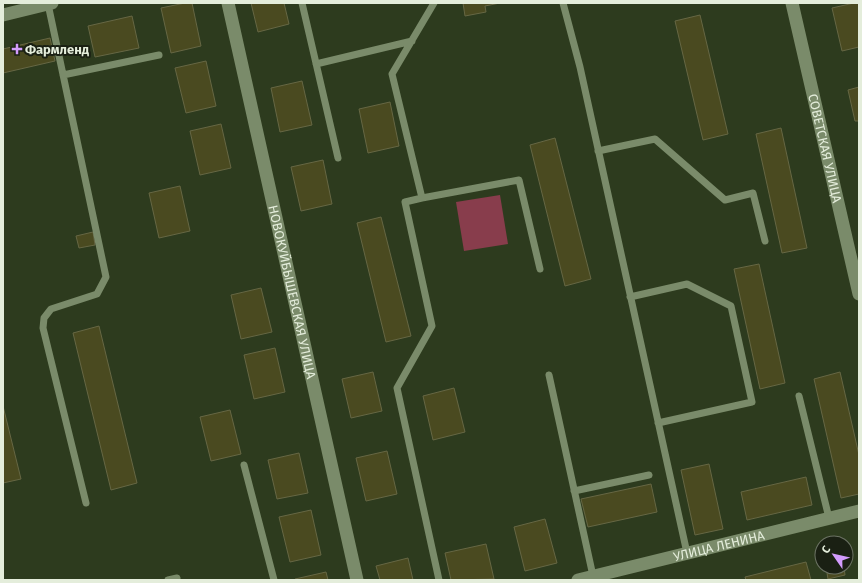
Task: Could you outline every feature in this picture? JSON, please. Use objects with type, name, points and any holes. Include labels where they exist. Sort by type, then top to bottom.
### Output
[{"type":"street","points":[[3,15],[50,3]]},
{"type":"street","name":"НОВОКУЙБЫШЕВСКАЯ УЛИЦА","points":[[228,3],[357,580]]},
{"type":"street","name":"СОВЕТСКАЯ УЛИЦА","points":[[792,3],[856,271],[859,294]]},
{"type":"street","name":"УЛИЦА ЛЕНИНА","points":[[578,580],[859,511]]},
{"type":"lane","points":[[50,3],[63,75],[106,277],[97,294],[51,309],[44,318],[43,328],[86,503]]},
{"type":"lane","points":[[302,3],[338,158]]},
{"type":"lane","points":[[422,198],[392,74],[434,3]]},
{"type":"lane","points":[[563,3],[580,67],[687,553]]},
{"type":"lane","points":[[316,64],[412,41]]},
{"type":"lane","points":[[63,75],[159,55]]},
{"type":"lane","points":[[598,151],[656,139],[725,200],[753,193],[765,240]]},
{"type":"lane","points":[[439,580],[397,388],[432,326],[405,202],[519,180],[540,269]]},
{"type":"lane","points":[[630,297],[687,284],[731,306],[752,402],[658,423]]},
{"type":"lane","points":[[550,376],[593,576]]},
{"type":"lane","points":[[799,396],[829,518]]},
{"type":"lane","points":[[244,465],[274,580]]},
{"type":"lane","points":[[574,491],[649,475]]},
{"type":"lane","points":[[168,580],[177,578],[177,580]]},
{"type":"shaded area","points":[[500,195],[508,244],[464,251],[456,202]]},
{"type":"building","points":[[192,3],[201,46],[171,53],[161,8]]},
{"type":"building","points":[[251,3],[284,3],[289,24],[258,32]]},
{"type":"building","points":[[463,3],[500,3],[485,6],[486,12],[465,16]]},
{"type":"building","points":[[859,3],[859,47],[842,51],[832,8]]},
{"type":"building","points":[[700,15],[728,134],[703,140],[675,21]]},
{"type":"building","points":[[132,16],[139,48],[95,57],[88,26]]},
{"type":"building","points":[[50,38],[55,61],[3,73],[3,49]]},
{"type":"building","points":[[206,61],[216,106],[186,113],[175,68]]},
{"type":"building","points":[[302,81],[312,125],[280,132],[271,88]]},
{"type":"building","points":[[859,87],[859,121],[855,121],[848,90]]},
{"type":"building","points":[[390,102],[399,146],[368,153],[359,109]]},
{"type":"building","points":[[221,124],[231,168],[200,175],[190,131]]},
{"type":"building","points":[[781,128],[807,248],[782,253],[756,134]]},
{"type":"building","points":[[555,138],[591,279],[565,286],[530,145]]},
{"type":"building","points":[[323,160],[332,204],[301,211],[291,167]]},
{"type":"building","points":[[180,186],[190,231],[159,238],[149,193]]},
{"type":"building","points":[[381,217],[411,336],[386,342],[357,223]]},
{"type":"building","points":[[93,232],[95,245],[79,248],[76,236]]},
{"type":"building","points":[[759,264],[785,383],[760,389],[734,269]]},
{"type":"building","points":[[261,288],[272,332],[241,339],[231,295]]},
{"type":"building","points":[[99,326],[137,483],[111,490],[73,333]]},
{"type":"building","points":[[275,348],[285,392],[254,399],[244,355]]},
{"type":"building","points":[[373,372],[382,411],[351,418],[342,379]]},
{"type":"building","points":[[840,372],[859,455],[859,494],[841,498],[814,379]]},
{"type":"building","points":[[454,388],[465,432],[433,440],[423,396]]},
{"type":"building","points":[[3,406],[21,479],[3,483]]},
{"type":"building","points":[[230,410],[241,454],[211,461],[200,417]]},
{"type":"building","points":[[387,451],[397,494],[366,501],[356,458]]},
{"type":"building","points":[[299,453],[308,493],[277,499],[268,460]]},
{"type":"building","points":[[709,464],[723,529],[695,535],[681,470]]},
{"type":"building","points":[[806,477],[812,505],[747,520],[741,492]]},
{"type":"building","points":[[651,484],[657,512],[588,527],[581,499]]},
{"type":"building","points":[[311,510],[321,555],[290,562],[279,517]]},
{"type":"building","points":[[545,519],[557,563],[525,571],[514,527]]},
{"type":"building","points":[[486,544],[494,579],[451,580],[445,553]]},
{"type":"building","points":[[408,558],[413,580],[380,580],[376,566]]},
{"type":"building","points":[[806,562],[811,580],[746,580],[745,577]]},
{"type":"building","points":[[326,572],[328,580],[295,580],[295,579]]},
{"type":"building","points":[[827,575],[845,575],[828,579]]},
{"type":"place","name":"Фармленд","points":[[17,49]]}]
